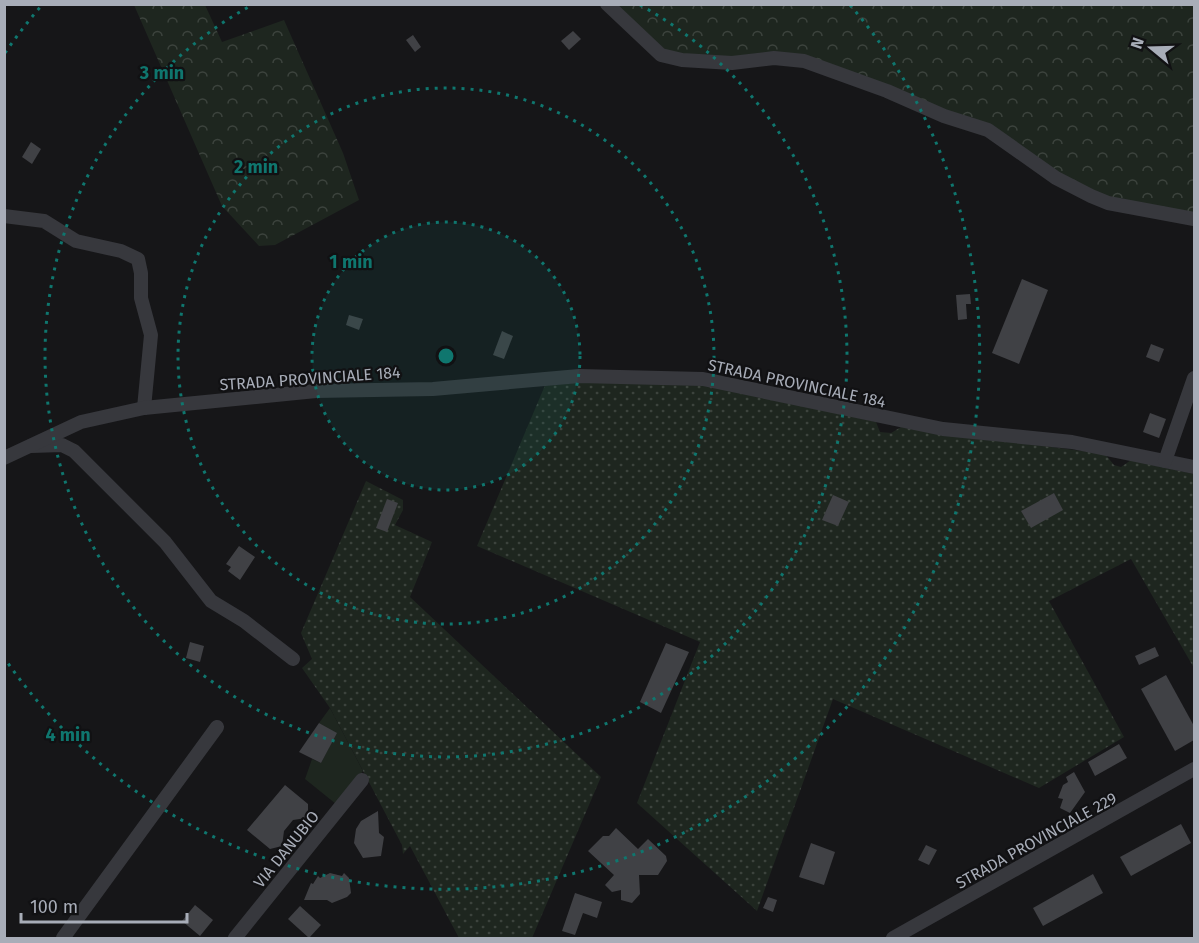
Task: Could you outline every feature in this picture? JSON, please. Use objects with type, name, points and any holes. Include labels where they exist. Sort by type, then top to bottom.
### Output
[{"type":"street","points":[[607,4],[661,55],[682,60],[732,63],[774,58],[804,61],[887,91],[944,116],[988,130],[1056,178],[1091,196],[1108,202],[1194,219]]},
{"type":"street","points":[[4,216],[44,221],[76,241],[121,251],[138,259],[141,273],[141,298],[151,335],[144,408]]},
{"type":"street","name":"STRADA PROVINCIALE 184","points":[[4,458],[81,422],[144,408],[316,391],[433,389],[579,376],[681,378],[719,382],[943,429],[1072,442],[1194,467]]},
{"type":"street","points":[[1165,460],[1194,378]]},
{"type":"street","points":[[26,446],[62,445],[74,451],[165,542],[211,601],[244,621],[293,658]]},
{"type":"street","points":[[63,939],[217,727]]},
{"type":"street","name":"STRADA PROVINCIALE 229","points":[[893,939],[1194,769]]},
{"type":"street","name":"VIA DANUBIO","points":[[236,938],[362,780]]},
{"type":"green space","points":[[134,5],[205,5],[222,42],[284,20],[343,153],[359,200],[275,245],[259,246],[222,206]]},
{"type":"green space","points":[[613,5],[1194,5],[1194,213],[1107,198],[1047,166],[1000,132],[799,56],[734,59],[667,53]]},
{"type":"green space","points":[[571,381],[679,383],[725,388],[876,422],[880,432],[891,433],[901,427],[1105,454],[1114,465],[1121,467],[1131,460],[1194,474],[1194,668],[1131,559],[1049,601],[1124,737],[1039,788],[833,699],[757,911],[637,803],[700,642],[477,546],[546,383]]},
{"type":"green space","points":[[366,481],[403,500],[403,510],[395,525],[432,542],[410,597],[601,777],[532,938],[459,938],[410,846],[403,854],[402,845],[330,708],[302,668],[312,659],[301,633]]},
{"type":"green space","points":[[330,708],[363,771],[336,804],[305,779],[312,759],[321,763],[336,733],[319,723]]},
{"type":"building","points":[[573,31],[581,39],[569,50],[561,41]]},
{"type":"building","points":[[413,35],[421,47],[415,52],[406,40]]},
{"type":"building","points":[[31,142],[41,149],[32,164],[22,157]]},
{"type":"building","points":[[1022,279],[1048,290],[1019,364],[992,353]]},
{"type":"building","points":[[970,294],[971,304],[966,304],[967,319],[958,320],[956,295]]},
{"type":"building","points":[[349,315],[363,319],[359,330],[346,325]]},
{"type":"building","points":[[502,331],[513,336],[504,359],[493,355]]},
{"type":"building","points":[[1151,344],[1164,349],[1159,362],[1146,357]]},
{"type":"building","points":[[1150,413],[1166,419],[1159,438],[1143,432]]},
{"type":"building","points":[[1054,493],[1063,510],[1031,528],[1021,511]]},
{"type":"building","points":[[833,495],[849,502],[838,526],[822,520]]},
{"type":"building","points":[[387,499],[398,503],[387,532],[376,528]]},
{"type":"building","points":[[239,546],[255,557],[240,580],[228,571],[231,567],[226,564]]},
{"type":"building","points":[[190,642],[204,646],[200,662],[186,658]]},
{"type":"building","points":[[666,643],[689,652],[661,713],[640,702]]},
{"type":"building","points":[[1155,647],[1159,656],[1139,665],[1135,656]]},
{"type":"building","points":[[1166,675],[1194,726],[1194,740],[1175,751],[1141,689]]},
{"type":"building","points":[[319,723],[337,733],[321,763],[299,752]]},
{"type":"building","points":[[1119,744],[1127,758],[1095,776],[1088,762]]},
{"type":"building","points":[[1074,772],[1085,792],[1070,813],[1060,808],[1063,799],[1058,798],[1063,785],[1068,782],[1066,777]]},
{"type":"building","points":[[285,785],[308,804],[308,813],[306,818],[293,820],[284,831],[282,846],[270,849],[247,830]]},
{"type":"building","points":[[378,811],[379,833],[384,837],[381,856],[363,858],[354,843],[356,829],[361,821]]},
{"type":"building","points":[[1181,824],[1191,843],[1131,876],[1120,857]]},
{"type":"building","points":[[616,828],[638,849],[648,839],[666,856],[667,861],[658,875],[639,875],[640,894],[632,903],[621,900],[621,890],[612,892],[605,885],[614,875],[588,851],[603,836],[609,836]]},
{"type":"building","points":[[811,843],[835,852],[824,885],[799,877]]},
{"type":"building","points":[[926,845],[937,850],[929,865],[918,860]]},
{"type":"building","points":[[330,873],[342,876],[344,873],[349,878],[351,893],[332,903],[327,900],[304,900],[311,883],[313,884],[318,876],[320,878]]},
{"type":"building","points":[[1093,874],[1103,893],[1043,926],[1033,908]]},
{"type":"building","points":[[575,893],[602,902],[597,918],[583,913],[575,935],[562,931]]},
{"type":"building","points":[[768,897],[777,900],[773,912],[763,908]]},
{"type":"building","points":[[195,905],[213,920],[200,936],[182,921]]},
{"type":"building","points":[[300,906],[321,925],[309,938],[288,919]]}]
